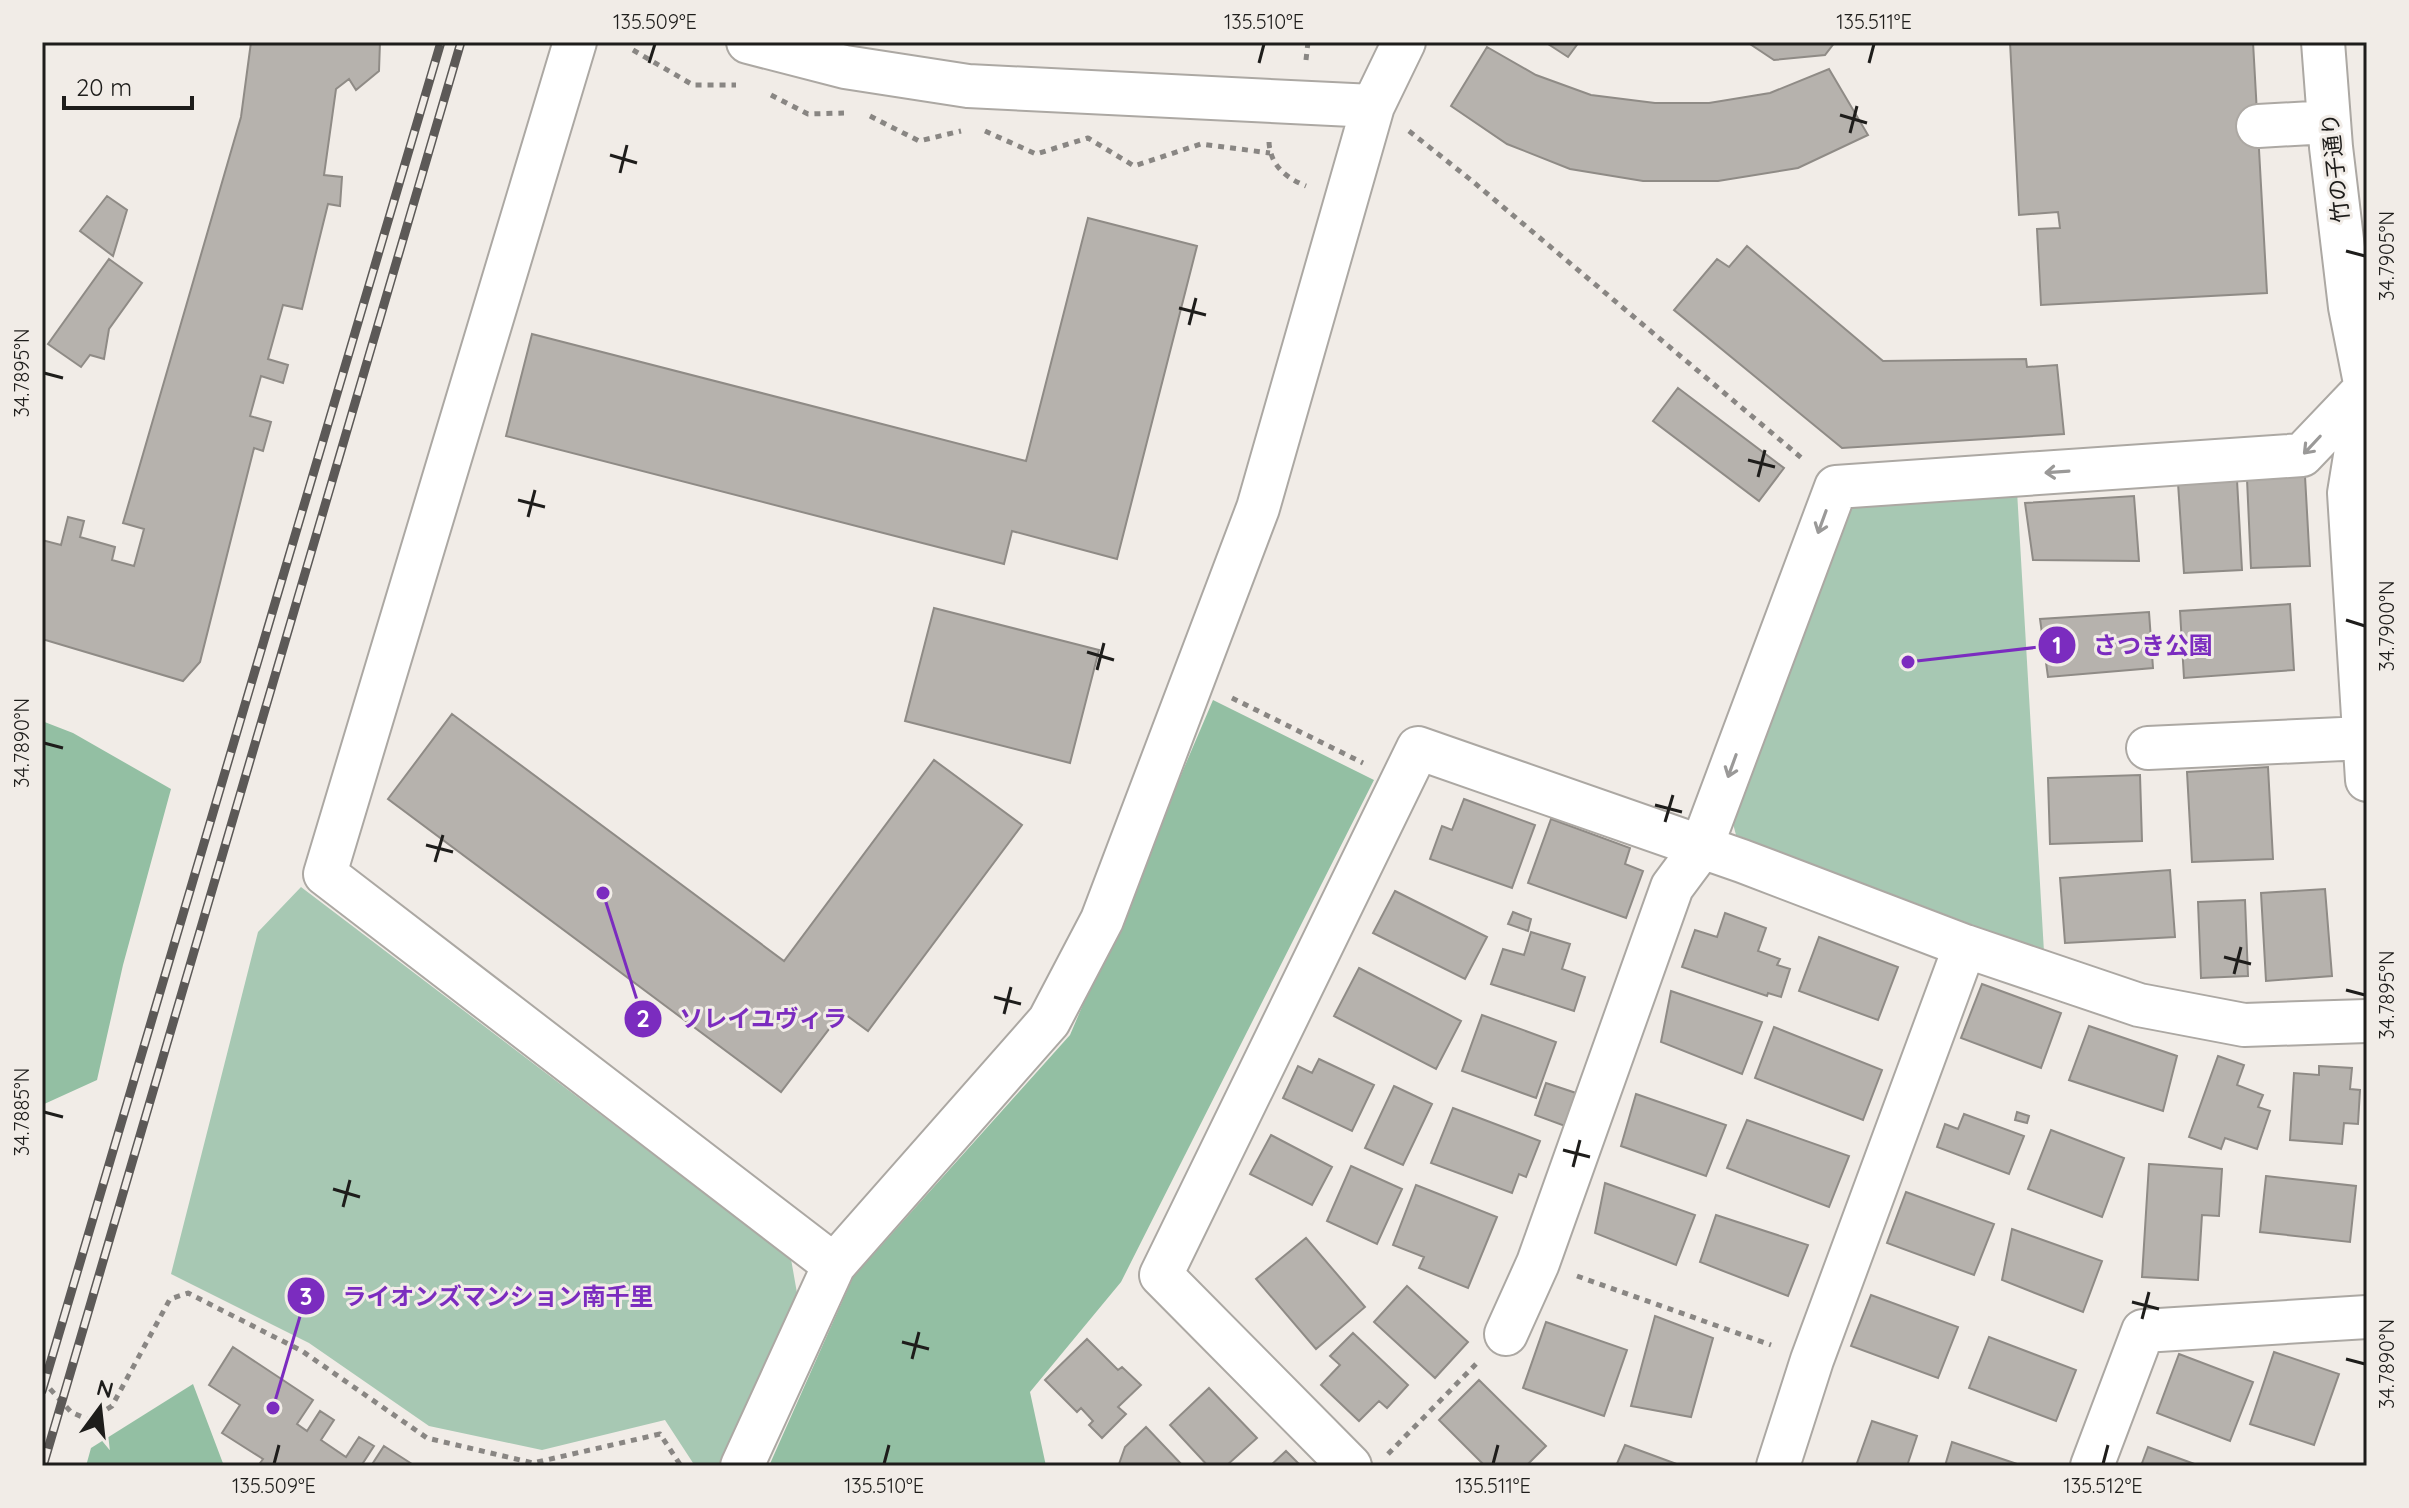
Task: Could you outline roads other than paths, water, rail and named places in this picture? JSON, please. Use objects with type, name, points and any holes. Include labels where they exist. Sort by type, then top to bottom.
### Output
[{"type":"street","points":[[575,42],[325,874],[834,1265]]},
{"type":"street","points":[[748,42],[845,67],[968,86],[1387,115]]},
{"type":"street","points":[[742,1466],[834,1265],[1049,1021],[1102,920],[1258,508],[1387,115],[1404,42]]},
{"type":"street","name":"竹の子通り","points":[[2323,42],[2343,140],[2350,307],[2366,388]]},
{"type":"street","points":[[2258,126],[2343,140]]},
{"type":"street","points":[[2366,388],[2349,493],[2367,780]]},
{"type":"street","points":[[1506,1334],[1538,1263],[1672,887],[1701,848],[1836,487],[2302,455],[2366,388]]},
{"type":"street","points":[[2148,748],[2364,738]]},
{"type":"street","points":[[1368,1460],[1161,1275],[1418,748],[1742,861],[1965,946],[2139,1005],[2244,1025],[2367,1021]]},
{"type":"street","points":[[1778,1466],[1812,1360],[1965,946]]},
{"type":"street","points":[[2092,1466],[2143,1331],[2367,1317]]},
{"type":"railway","points":[[42,1391],[441,42]]},
{"type":"railway","points":[[43,1466],[461,42]]},
{"type":"place","name":"さつき公園","points":[[1908,662]]},
{"type":"place","name":"ソレイユヴィラ","points":[[603,893]]},
{"type":"place","name":"ライオンズマンション南千里","points":[[273,1408]]}]
